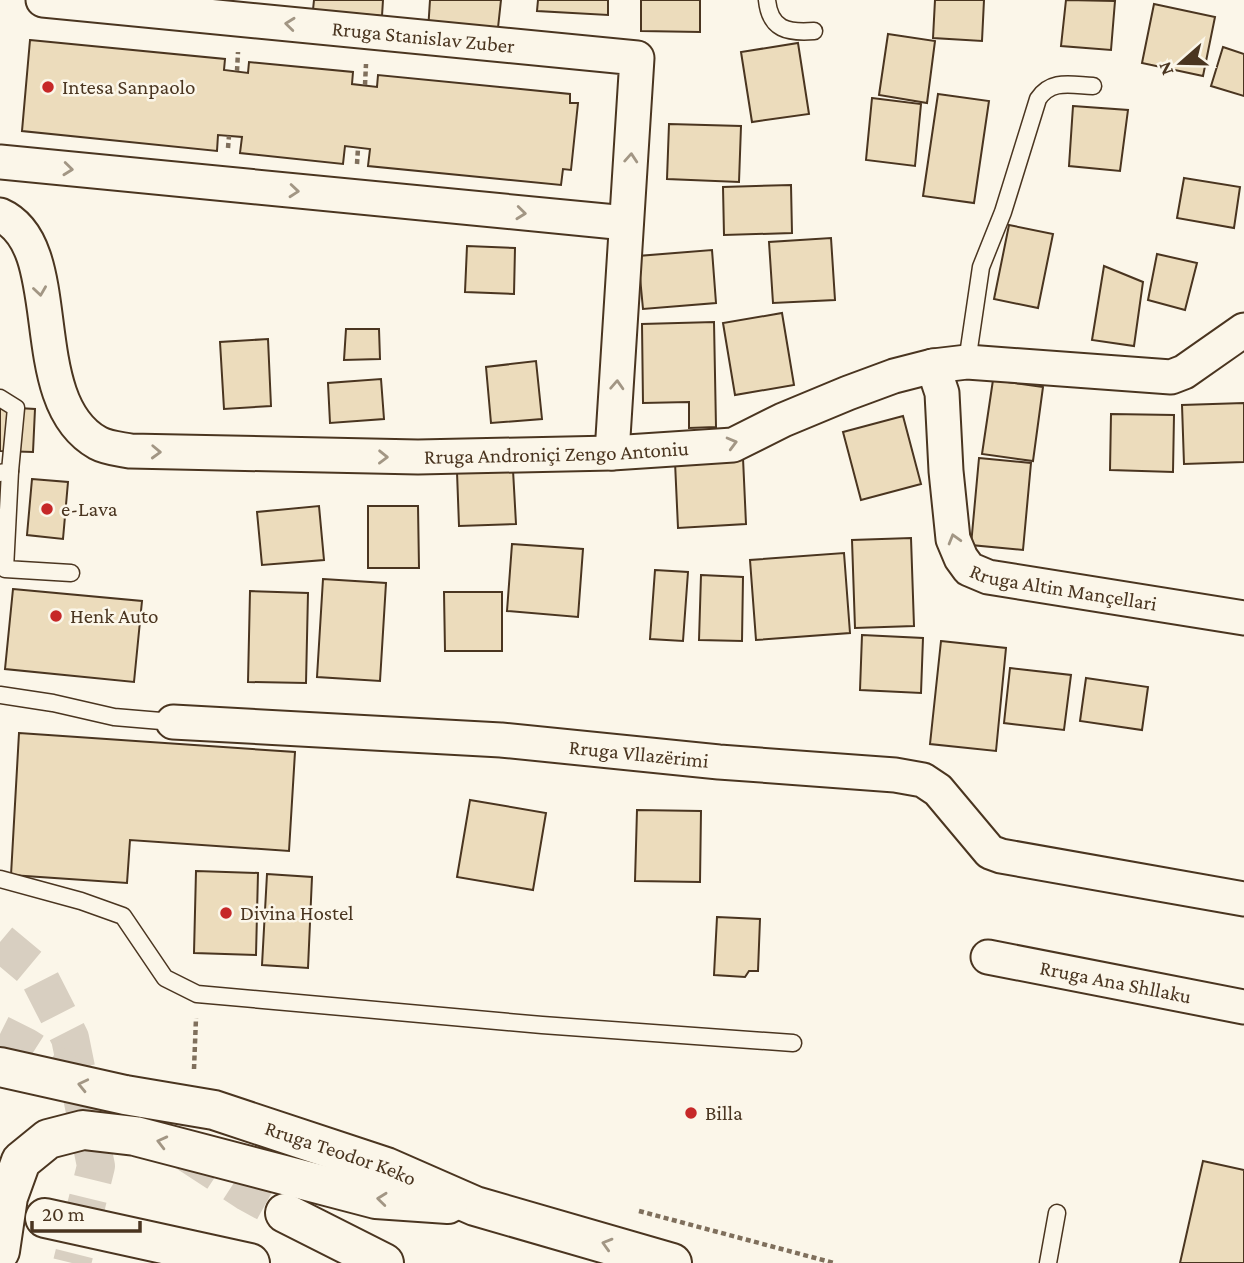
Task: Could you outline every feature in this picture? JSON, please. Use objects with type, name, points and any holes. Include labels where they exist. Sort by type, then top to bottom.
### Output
[{"type":"main road","name":"Rruga Teodor Keko","points":[[0,1067],[125,1095],[214,1110],[386,1167],[475,1206],[672,1263]]},
{"type":"main road","points":[[0,1263],[8,1197],[21,1161],[48,1139],[83,1130],[135,1136],[376,1199],[475,1206]]},
{"type":"main road","points":[[285,1213],[384,1263]]},
{"type":"main road","points":[[45,1218],[250,1263]]},
{"type":"street","name":"Rruga Stanislav Zuber","points":[[43,0],[112,3],[637,58],[612,453]]},
{"type":"street","points":[[0,162],[626,223]]},
{"type":"street","name":"Rruga Androniçi Zengo Antoniu","points":[[9,221],[36,262],[46,333],[62,401],[82,431],[100,444],[130,451],[393,457],[612,453],[733,445],[783,420],[848,393],[894,376],[933,366],[967,362],[1171,377],[1184,372],[1244,330]]},
{"type":"street","name":"Rruga Altin Mançellari","points":[[933,366],[942,393],[953,539],[969,569],[988,577],[1244,618]]},
{"type":"street","name":"Rruga Vllazërimi","points":[[173,722],[501,740],[719,762],[895,775],[923,780],[939,790],[990,852],[1001,856],[1244,899]]},
{"type":"street","name":"Rruga Ana Shllaku","points":[[988,957],[1244,1007]]},
{"type":"lane","points":[[767,0],[768,9],[777,25],[788,31],[814,32]]},
{"type":"lane","points":[[967,362],[981,267],[1003,212],[1038,100],[1044,90],[1053,85],[1093,86]]},
{"type":"lane","points":[[0,398],[16,408],[5,472],[5,569],[71,573]]},
{"type":"lane","name":"Rruga Vllazërimi","points":[[0,695],[53,703],[114,717],[173,722]]},
{"type":"lane","points":[[0,880],[81,901],[123,916],[165,978],[197,994],[542,1025],[793,1043]]},
{"type":"lane","points":[[1048,1263],[1056,1213]]},
{"type":"path","points":[[193,1073],[197,994]]},
{"type":"building","points":[[314,0],[383,0],[382,16],[313,10]]},
{"type":"building","points":[[430,0],[501,0],[497,37],[428,31]]},
{"type":"building","points":[[538,0],[608,0],[608,15],[537,11]]},
{"type":"building","points":[[641,0],[700,0],[700,32],[641,31]]},
{"type":"building","points":[[935,0],[984,0],[982,41],[933,38]]},
{"type":"building","points":[[1066,0],[1115,1],[1111,50],[1061,46]]},
{"type":"building","points":[[1154,4],[1215,17],[1203,76],[1142,63]]},
{"type":"building","points":[[888,34],[935,41],[927,103],[879,95]]},
{"type":"building","points":[[30,40],[225,59],[224,70],[248,73],[249,62],[353,72],[352,84],[377,87],[378,75],[570,94],[570,103],[578,103],[571,170],[563,169],[561,185],[368,166],[370,149],[345,146],[343,164],[240,153],[242,137],[218,135],[217,151],[22,131]]},
{"type":"building","points":[[798,43],[809,114],[752,122],[741,52]]},
{"type":"building","points":[[1223,47],[1244,54],[1244,96],[1211,86]]},
{"type":"building","points":[[938,94],[989,101],[974,203],[923,196]]},
{"type":"building","points":[[872,98],[921,104],[915,166],[866,160]]},
{"type":"building","points":[[1073,106],[1128,110],[1120,171],[1069,166]]},
{"type":"building","points":[[669,124],[741,126],[739,182],[667,179]]},
{"type":"building","points":[[1184,178],[1240,187],[1234,228],[1177,218]]},
{"type":"building","points":[[791,185],[792,233],[724,235],[723,187]]},
{"type":"building","points":[[1009,225],[1053,234],[1038,308],[994,299]]},
{"type":"building","points":[[831,238],[835,300],[773,303],[769,242]]},
{"type":"building","points":[[467,246],[515,248],[514,294],[465,292]]},
{"type":"building","points":[[712,250],[716,303],[643,309],[638,256]]},
{"type":"building","points":[[1157,254],[1197,263],[1185,310],[1148,300]]},
{"type":"building","points":[[1104,266],[1143,282],[1134,346],[1092,340]]},
{"type":"building","points":[[782,313],[794,385],[735,395],[723,323]]},
{"type":"building","points":[[714,322],[716,427],[689,428],[689,402],[643,403],[642,324]]},
{"type":"building","points":[[346,329],[379,329],[380,359],[344,360]]},
{"type":"building","points":[[268,339],[271,406],[224,409],[220,342]]},
{"type":"building","points":[[536,361],[542,419],[491,423],[486,367]]},
{"type":"building","points":[[381,379],[384,419],[330,423],[328,383]]},
{"type":"building","points":[[993,380],[1043,387],[1033,461],[982,454]]},
{"type":"building","points":[[1244,403],[1244,462],[1184,464],[1182,405]]},
{"type":"building","points":[[0,407],[35,409],[33,452],[0,451]]},
{"type":"building","points":[[1111,414],[1174,415],[1173,472],[1110,470]]},
{"type":"building","points":[[903,416],[921,484],[861,500],[843,432]]},
{"type":"building","points":[[743,458],[746,524],[678,528],[675,462]]},
{"type":"building","points":[[979,458],[1031,463],[1023,550],[971,545]]},
{"type":"building","points":[[513,470],[516,524],[459,526],[457,472]]},
{"type":"building","name":"e-Lava","points":[[32,479],[68,482],[63,539],[27,535]]},
{"type":"building","points":[[319,506],[324,560],[262,565],[257,512]]},
{"type":"building","points":[[368,506],[418,506],[419,568],[368,568]]},
{"type":"building","points":[[911,538],[914,626],[855,628],[852,540]]},
{"type":"building","points":[[512,544],[583,549],[578,617],[507,611]]},
{"type":"building","points":[[844,553],[850,633],[756,640],[750,560]]},
{"type":"building","points":[[655,570],[688,572],[683,641],[650,639]]},
{"type":"building","points":[[701,575],[743,577],[742,641],[699,640]]},
{"type":"building","points":[[323,579],[386,583],[380,681],[317,677]]},
{"type":"building","points":[[13,589],[142,601],[134,682],[5,669]]},
{"type":"building","points":[[250,591],[308,593],[306,683],[248,682]]},
{"type":"building","points":[[444,592],[502,592],[502,651],[445,651]]},
{"type":"building","points":[[862,635],[923,638],[921,693],[860,690]]},
{"type":"building","points":[[941,641],[1006,648],[996,751],[930,744]]},
{"type":"building","points":[[1010,668],[1071,675],[1064,730],[1004,723]]},
{"type":"building","points":[[1086,678],[1148,687],[1142,730],[1080,721]]},
{"type":"building","points":[[19,733],[295,752],[289,851],[130,840],[127,883],[11,875]]},
{"type":"building","points":[[470,800],[546,813],[533,890],[457,877]]},
{"type":"building","points":[[637,810],[701,811],[700,882],[635,881]]},
{"type":"building","name":"Divina Hostel","points":[[196,871],[258,873],[256,955],[194,953]]},
{"type":"building","points":[[267,874],[312,877],[308,968],[262,965]]},
{"type":"building","points":[[717,917],[760,919],[758,971],[749,971],[745,977],[714,975]]},
{"type":"building","points":[[1203,1161],[1244,1170],[1244,1263],[1180,1263]]},
{"type":"tunnel","points":[[0,942],[37,973],[70,1038],[96,1166],[72,1263]]},
{"type":"tunnel","points":[[0,1034],[86,1085]]},
{"type":"tunnel","points":[[186,1152],[285,1213]]},
{"type":"place","name":"Intesa Sanpaolo","points":[[48,87]]},
{"type":"place","name":"e-Lava","points":[[47,509]]},
{"type":"place","name":"Henk Auto","points":[[56,616]]},
{"type":"place","name":"Divina Hostel","points":[[226,913]]},
{"type":"place","name":"Billa","points":[[691,1113]]}]
